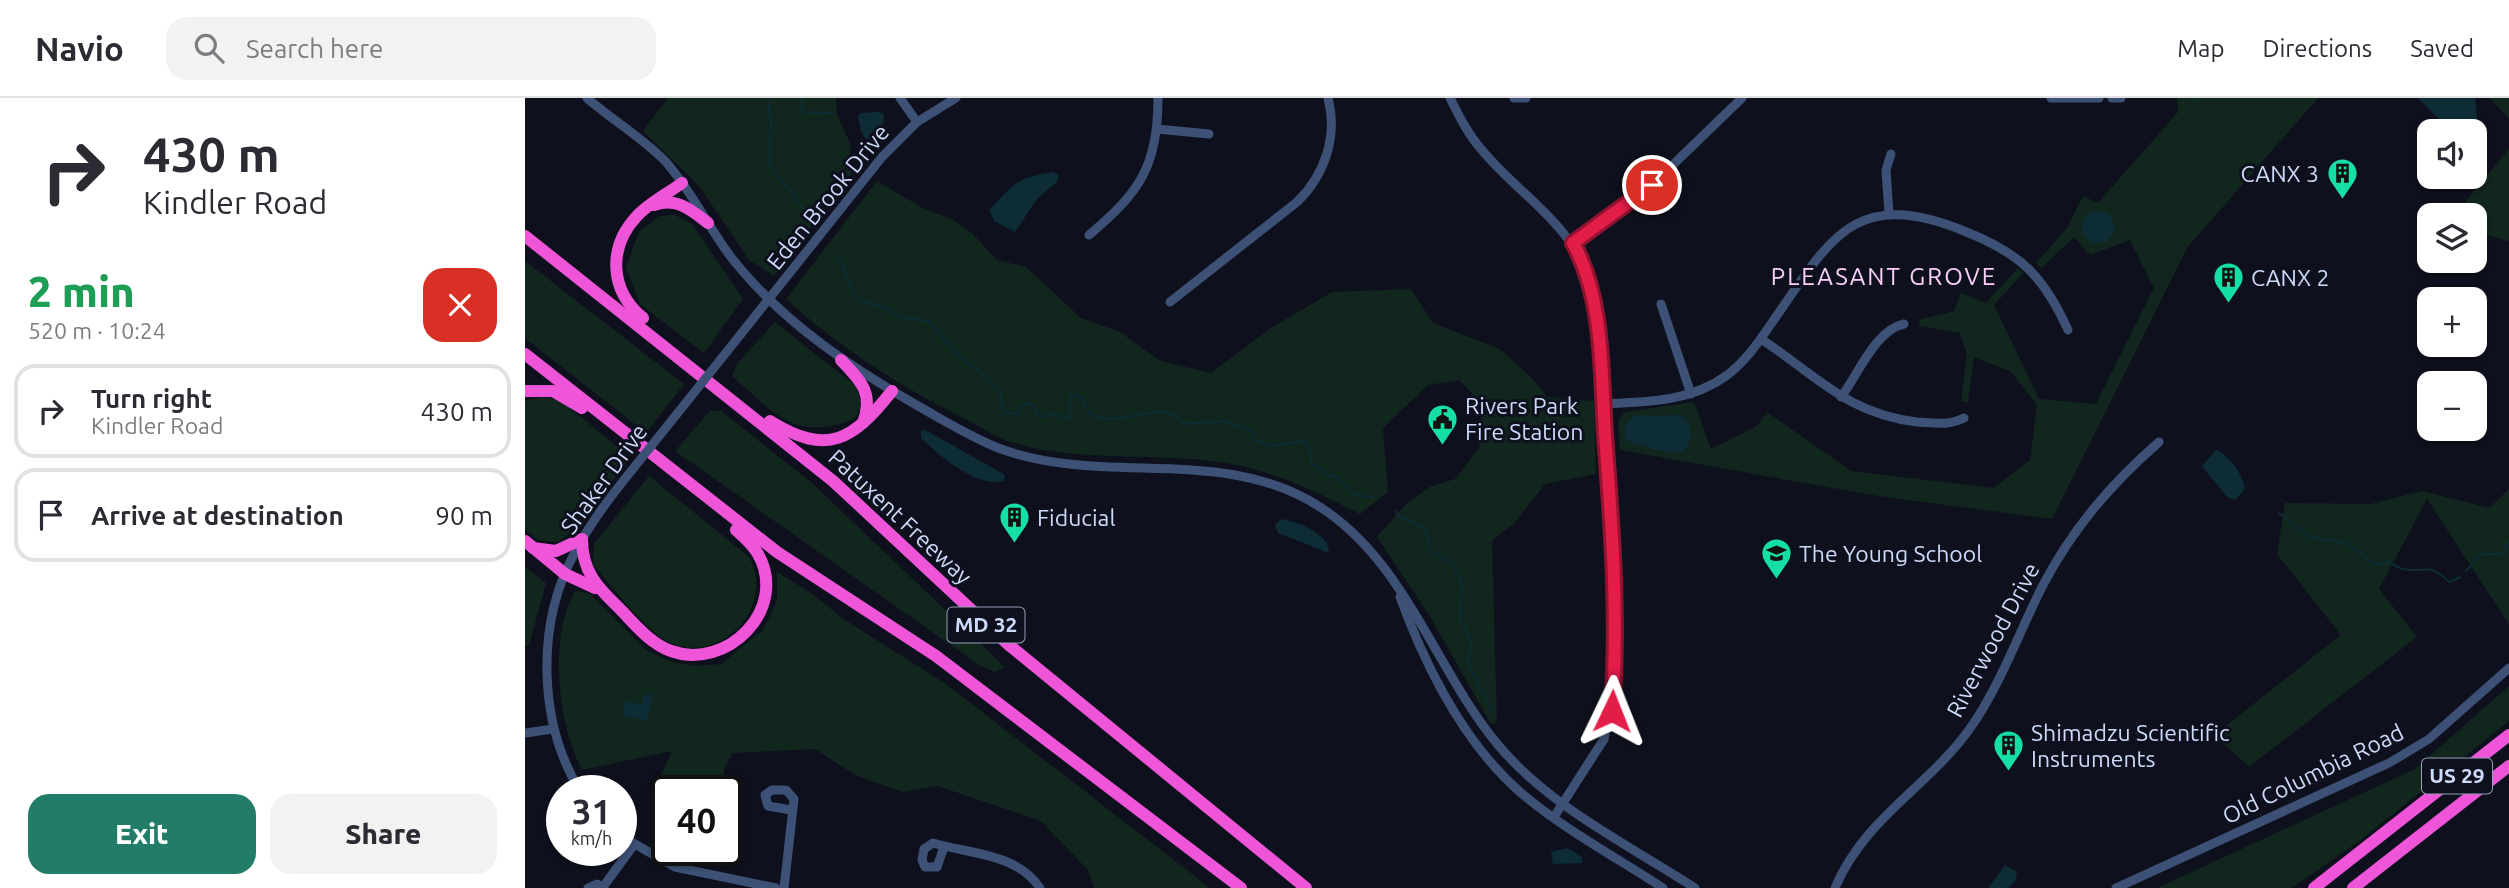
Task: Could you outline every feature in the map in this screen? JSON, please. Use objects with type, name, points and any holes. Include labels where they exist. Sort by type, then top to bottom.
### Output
[{"type":"highway","points":[[673,352],[652,326],[630,307],[618,285],[616,265],[619,244],[631,223],[644,209],[682,183]]},
{"type":"highway","points":[[644,209],[670,202],[686,206],[708,223]]},
{"type":"highway","name":"Patuxent Freeway","points":[[525,236],[833,481],[1009,645],[1306,888]]},
{"type":"highway","name":"MD 32","points":[[525,354],[777,552],[936,656],[1239,888]]},
{"type":"highway","points":[[841,360],[866,389],[867,407],[862,426]]},
{"type":"highway","points":[[525,391],[545,390],[562,396],[644,449]]},
{"type":"highway","points":[[724,393],[803,439],[832,440],[862,426],[892,391]]},
{"type":"highway","points":[[529,545],[556,551],[582,539],[585,569],[607,597],[658,645],[691,655],[714,653],[736,642],[759,615],[765,591],[759,555],[678,475]]},
{"type":"highway","points":[[529,545],[565,574],[607,597]]},
{"type":"highway","name":"US 29","points":[[2315,888],[2509,735]]},
{"type":"highway","name":"US 29","points":[[2353,888],[2509,766]]},
{"type":"highway","points":[[2305,888],[2348,854],[2405,817]]},
{"type":"highway","points":[[2363,888],[2421,834]]},
{"type":"highway","points":[[1257,849],[1312,888]]},
{"type":"street","points":[[587,98],[657,153],[769,301],[841,360],[892,391],[982,441],[1031,458],[1100,469],[1223,472],[1279,486],[1338,520],[1370,550],[1496,742],[1529,776],[1564,803],[1695,888]]},
{"type":"street","points":[[900,98],[917,122]]},
{"type":"street","name":"Eden Brook Drive","points":[[769,301],[881,157],[917,122],[956,98]]},
{"type":"street","points":[[1089,235],[1116,212],[1138,187],[1151,161],[1157,129],[1158,98]]},
{"type":"street","points":[[1170,302],[1297,202],[1312,186],[1330,145],[1332,119],[1328,98]]},
{"type":"street","points":[[1450,98],[1481,149],[1573,243],[1590,280],[1594,299],[1611,525],[1612,711],[1604,739],[1554,817]]},
{"type":"street","points":[[1514,98],[1526,98]]},
{"type":"street","points":[[1573,243],[1652,185],[1741,98]]},
{"type":"street","points":[[2051,98],[2099,98]]},
{"type":"street","points":[[2112,98],[2121,98]]},
{"type":"street","points":[[1157,129],[1209,134]]},
{"type":"street","points":[[1889,214],[1886,170],[1891,154]]},
{"type":"street","points":[[1603,404],[1666,400],[1691,394],[1734,369],[1761,339],[1835,238],[1867,219],[1889,214],[1934,219],[2013,254],[2047,288],[2068,330]]},
{"type":"street","name":"Shaker Drive","points":[[572,775],[553,729],[547,666],[551,624],[565,574],[582,539],[632,470],[769,301]]},
{"type":"street","points":[[1661,304],[1691,394]]},
{"type":"street","points":[[1841,397],[1882,337],[1896,326],[1904,324]]},
{"type":"street","points":[[1761,339],[1841,397],[1868,412],[1895,419],[1946,424],[1964,418]]},
{"type":"street","name":"Riverwood Drive","points":[[1835,888],[1857,846],[1871,828],[1941,762],[1970,727],[2043,586],[2084,519],[2126,470],[2159,442]]},
{"type":"street","points":[[1397,589],[1444,694],[1470,736],[1518,790],[1554,817],[1663,888]]},
{"type":"street","name":"Old Columbia Road","points":[[2116,888],[2389,763],[2428,739],[2509,668]]},
{"type":"street","points":[[525,733],[553,729]]},
{"type":"street","points":[[784,888],[791,810]]},
{"type":"street","points":[[944,847],[1010,863],[1031,876],[1040,888]]},
{"type":"street","points":[[637,848],[686,870],[776,888]]},
{"type":"street","points":[[589,888],[597,884],[604,888],[619,866]]},
{"type":"green space","points":[[668,98],[836,98],[837,115],[850,143],[853,172],[774,276],[749,260],[699,186],[643,131]]},
{"type":"green space","points":[[2177,98],[2318,98],[2187,248],[2052,519],[1878,496],[1620,450],[1618,420],[1625,412],[1694,402],[1711,449],[1757,426],[1767,412],[1851,471],[1994,488],[2030,460],[2037,405],[2011,372],[1974,357],[1968,402],[1961,401],[1967,354],[1960,333],[1920,326],[1919,320],[1954,311],[1961,293],[1986,303],[2018,268],[2023,273],[1994,305],[2039,399],[2096,404],[2154,288],[2130,240],[2090,255],[2074,237],[2041,268],[2036,263],[2067,228],[2083,196],[2098,203],[2178,112]]},
{"type":"green space","points":[[2490,98],[2509,98],[2509,119]]},
{"type":"green space","points":[[2509,149],[2509,241],[2487,235],[2487,203],[2464,203],[2476,189],[2487,189],[2487,176]]},
{"type":"green space","points":[[877,181],[921,207],[953,220],[973,234],[997,260],[1026,267],[1081,318],[1120,332],[1160,361],[1211,373],[1271,328],[1332,292],[1411,289],[1433,323],[1500,349],[1533,379],[1547,397],[1594,401],[1596,474],[1545,484],[1515,522],[1492,541],[1497,722],[1491,724],[1429,615],[1377,537],[1407,503],[1430,487],[1455,479],[1479,448],[1483,404],[1459,380],[1428,385],[1383,428],[1388,492],[1360,514],[1288,480],[1251,468],[1186,459],[1063,453],[1008,441],[918,394],[872,366],[786,299]]},
{"type":"green space","points":[[675,215],[692,224],[743,299],[704,353],[640,304],[626,267],[639,232],[659,216]]},
{"type":"green space","points":[[525,261],[684,384],[646,433],[525,338]]},
{"type":"green space","points":[[775,322],[856,386],[860,407],[852,420],[828,427],[797,424],[771,410],[732,376],[736,365]]},
{"type":"green space","points":[[544,397],[561,401],[631,458],[570,533],[558,542],[538,540],[525,529],[525,401]]},
{"type":"green space","points":[[710,411],[721,411],[811,482],[1005,667],[995,672],[979,665],[675,451]]},
{"type":"green space","points":[[649,476],[749,557],[756,575],[756,594],[750,611],[740,626],[727,637],[710,645],[692,648],[664,639],[631,608],[593,564],[594,544]]},
{"type":"green space","points":[[2509,489],[2509,624],[2427,499],[2379,589],[2417,637],[2249,767],[2214,735],[2341,635],[2277,554],[2285,503],[2371,504],[2422,491],[2489,508]]},
{"type":"green space","points":[[525,567],[546,583],[529,645],[525,646]]},
{"type":"green space","points":[[777,572],[811,593],[842,618],[946,684],[1210,888],[1094,888],[1088,870],[1041,821],[938,786],[903,792],[855,775],[815,749],[732,753],[724,775],[661,775],[672,751],[582,770],[567,729],[559,681],[561,633],[575,591],[589,593],[647,651],[672,662],[696,666],[721,664],[763,630],[777,601]]},
{"type":"green space","points":[[2509,686],[2509,721],[2358,842],[2292,888],[2157,888],[2415,769]]},
{"type":"water","points":[[2418,98],[2475,98],[2477,119],[2439,119]]},
{"type":"water","points":[[861,113],[884,114],[883,124],[873,138],[866,139],[858,116]]},
{"type":"water","points":[[1053,172],[1059,175],[1057,182],[1037,199],[1015,232],[994,221],[989,210],[1017,183],[1032,176]]},
{"type":"water","points":[[2098,211],[2109,216],[2114,227],[2109,238],[2098,243],[2087,238],[2082,227],[2087,216]]},
{"type":"water","points":[[1680,415],[1687,419],[1692,437],[1684,452],[1660,451],[1625,440],[1625,425],[1635,416]]},
{"type":"water","points":[[921,430],[1005,475],[1004,481],[982,480],[959,469],[921,438]]},
{"type":"water","points":[[2216,450],[2230,461],[2244,484],[2245,489],[2235,500],[2227,497],[2202,466]]},
{"type":"water","points":[[1282,519],[1304,526],[1319,535],[1328,546],[1329,553],[1278,533],[1275,524]]},
{"type":"water","points":[[645,693],[653,695],[647,721],[623,716],[626,701],[641,704]]},
{"type":"water","points":[[1567,848],[1581,856],[1583,863],[1553,864],[1551,852]]},
{"type":"water","points":[[2005,865],[2017,872],[2015,881],[2008,888],[1988,888]]},
{"type":"waterway","points":[[768,98],[771,123],[769,164],[805,211]]},
{"type":"waterway","points":[[800,98],[802,112],[833,113]]},
{"type":"waterway","points":[[2193,100],[2197,98]]},
{"type":"waterway","points":[[839,257],[849,284],[861,301],[884,307],[900,317],[928,321],[957,354],[990,380],[1001,396],[1000,403],[1005,412],[1017,414],[1022,405],[1027,403],[1033,406],[1039,417],[1055,414],[1069,419],[1071,396],[1074,394],[1081,398],[1092,415],[1105,419],[1160,412],[1170,413],[1185,424],[1225,421],[1250,431],[1258,441],[1270,446],[1303,441],[1310,449],[1312,464],[1339,479],[1355,495],[1372,497]]},
{"type":"waterway","points":[[1395,511],[1399,516],[1424,528],[1430,549],[1454,566],[1462,587],[1460,619],[1472,643],[1468,663],[1492,709]]},
{"type":"waterway","points":[[2279,513],[2310,537],[2346,543],[2376,565],[2388,562],[2403,569],[2432,570],[2449,582],[2460,577]]},
{"type":"waterway","points":[[2466,571],[2481,554],[2502,554],[2509,542]]},
{"type":"place","name":"CANX 3","points":[[2342,201]]},
{"type":"place","name":"CANX 2","points":[[2228,305]]},
{"type":"place","name":"Rivers Park Fire Station","points":[[1442,446]]},
{"type":"place","name":"Fiducial","points":[[1014,545]]},
{"type":"place","name":"The Young School","points":[[1776,581]]},
{"type":"place","name":"Shimadzu Scientific Instruments","points":[[2008,773]]},
{"type":"district","name":"PLEASANT GROVE","points":[[1884,277]]},
{"type":"route","points":[[1612,711],[1611,525],[1603,404],[1594,299],[1590,280],[1573,243],[1652,185]]}]
